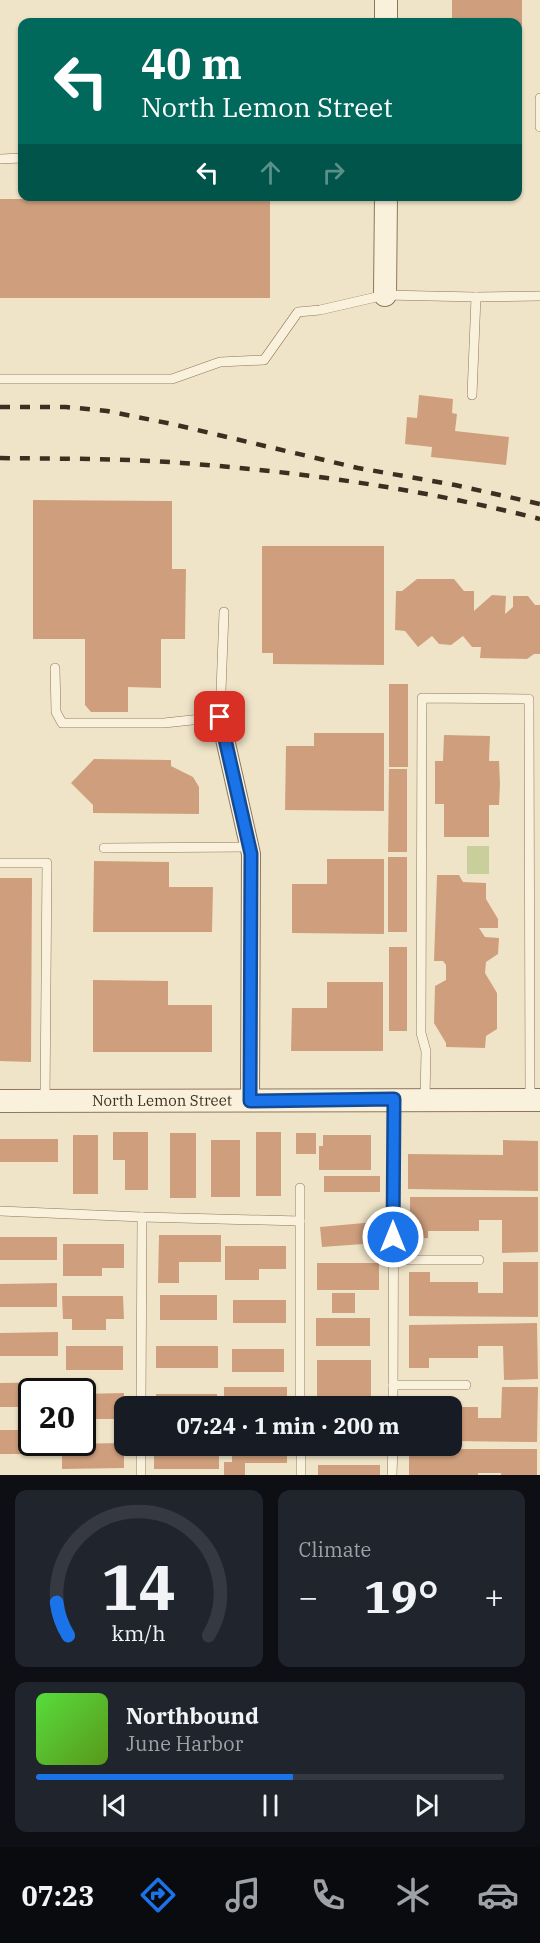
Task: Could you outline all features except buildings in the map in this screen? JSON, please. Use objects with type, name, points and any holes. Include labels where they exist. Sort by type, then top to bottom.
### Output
[{"type":"street","points":[[386,0],[386,18]]},
{"type":"street","points":[[386,201],[386,296]]},
{"type":"street","points":[[220,717],[250,847],[250,1101]]},
{"type":"street","name":"North Lemon Street","points":[[0,1101],[535,1100]]},
{"type":"lane","points":[[540,98],[540,127]]},
{"type":"lane","points":[[0,159],[18,158]]},
{"type":"lane","points":[[0,379],[172,379],[220,362],[264,360],[298,312],[320,310],[386,296],[540,296]]},
{"type":"lane","points":[[472,395],[477,297]]},
{"type":"lane","points":[[55,668],[56,712],[62,723],[164,723],[220,717],[224,612]]},
{"type":"lane","points":[[425,1099],[426,1052],[421,1033],[422,698],[505,698],[529,699],[535,1100]]},
{"type":"lane","points":[[104,848],[250,847]]},
{"type":"lane","points":[[0,863],[47,863],[45,1101]]},
{"type":"lane","points":[[393,1396],[394,1099]]},
{"type":"lane","points":[[300,1188],[300,1396]]},
{"type":"lane","points":[[0,1210],[300,1221]]},
{"type":"lane","points":[[141,1396],[142,1217]]},
{"type":"lane","points":[[393,1260],[479,1260]]},
{"type":"lane","points":[[393,1385],[466,1385]]},
{"type":"lane","points":[[141,1456],[141,1475]]},
{"type":"lane","points":[[301,1456],[301,1475]]},
{"type":"lane","points":[[392,1475],[393,1456]]},
{"type":"green space","points":[[467,846],[489,846],[489,874],[467,874]]},
{"type":"railway","points":[[0,407],[66,407],[107,411],[358,468],[455,485],[540,504]]},
{"type":"railway","points":[[0,458],[136,460],[272,471],[407,490],[540,519]]},
{"type":"route","points":[[220,717],[251,854],[250,1101],[394,1099],[393,1237]]}]
